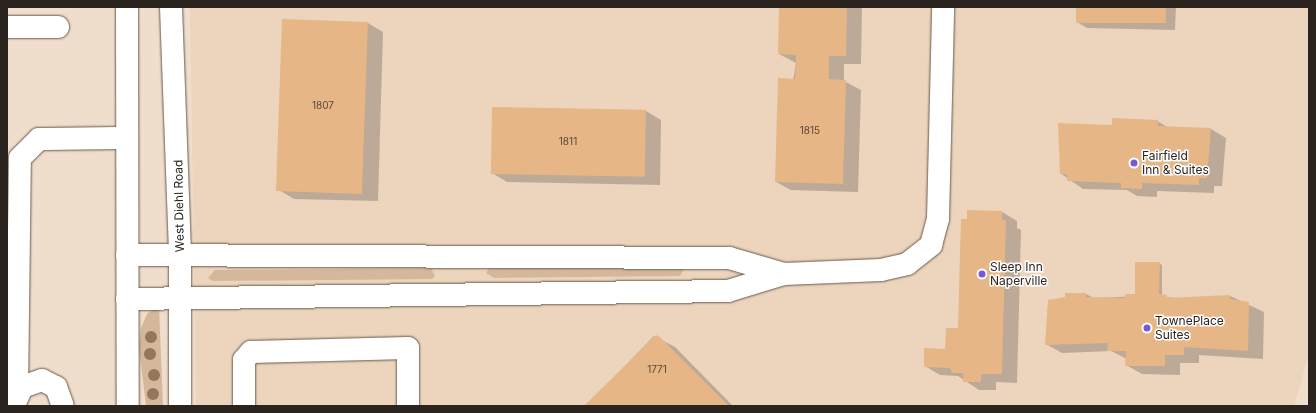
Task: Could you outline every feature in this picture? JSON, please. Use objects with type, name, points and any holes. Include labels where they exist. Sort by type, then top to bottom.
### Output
[{"type":"street","points":[[127,7],[125,138],[128,406]]},
{"type":"street","name":"West Diehl Road","points":[[171,7],[180,254],[180,406]]},
{"type":"street","points":[[127,299],[728,291],[784,274],[895,268],[916,260],[931,245],[938,219],[943,7]]},
{"type":"street","points":[[7,27],[58,26]]},
{"type":"street","points":[[16,400],[12,369],[13,198],[20,158],[39,139],[125,138]]},
{"type":"street","points":[[127,255],[180,254],[459,259],[729,258],[784,274]]},
{"type":"street","points":[[244,406],[244,360],[251,352],[408,348],[408,406]]},
{"type":"street","points":[[16,400],[27,383],[42,380],[56,386],[63,406]]},
{"type":"shaded area","points":[[190,7],[1309,7],[1309,354],[1294,406],[196,406]]},
{"type":"shaded area","points":[[490,267],[685,268],[680,276],[494,278],[486,273]]},
{"type":"shaded area","points":[[431,268],[435,276],[432,279],[213,281],[208,278],[215,270]]},
{"type":"shaded area","points":[[159,305],[163,406],[146,406],[139,348],[141,328],[147,314]]},
{"type":"building","points":[[779,7],[847,7],[846,56],[829,56],[829,79],[846,80],[843,184],[775,182],[778,78],[795,79],[796,55],[778,54]]},
{"type":"building","points":[[1076,7],[1166,7],[1166,23],[1076,23]]},
{"type":"building","points":[[282,19],[368,22],[362,194],[276,191]]},
{"type":"building","points":[[492,107],[646,110],[645,177],[491,174]]},
{"type":"building","name":"Fairfield Inn & Suites","points":[[1112,118],[1158,120],[1158,126],[1211,128],[1207,178],[1199,178],[1199,185],[1142,183],[1142,189],[1121,188],[1121,183],[1067,181],[1067,174],[1060,174],[1058,123],[1112,125]]},
{"type":"building","name":"Sleep Inn Naperville","points":[[967,210],[1002,211],[1002,220],[1006,220],[1002,374],[981,374],[981,382],[963,382],[963,373],[952,373],[950,368],[924,367],[924,348],[945,349],[946,328],[958,328],[961,219],[967,219]]},
{"type":"building","name":"TownePlace Suites","points":[[1135,262],[1160,262],[1159,294],[1167,295],[1167,298],[1230,295],[1230,299],[1249,302],[1248,351],[1184,347],[1184,355],[1165,355],[1165,366],[1125,366],[1126,351],[1107,351],[1108,343],[1045,345],[1048,300],[1065,297],[1065,293],[1086,293],[1086,297],[1125,298],[1125,294],[1135,294]]},
{"type":"building","points":[[656,335],[660,337],[729,406],[584,406]]},
{"type":"place","name":"Fairfield Inn & Suites","points":[[1134,163]]},
{"type":"place","name":"Sleep Inn Naperville","points":[[982,274]]},
{"type":"place","name":"TownePlace Suites","points":[[1147,328]]}]
